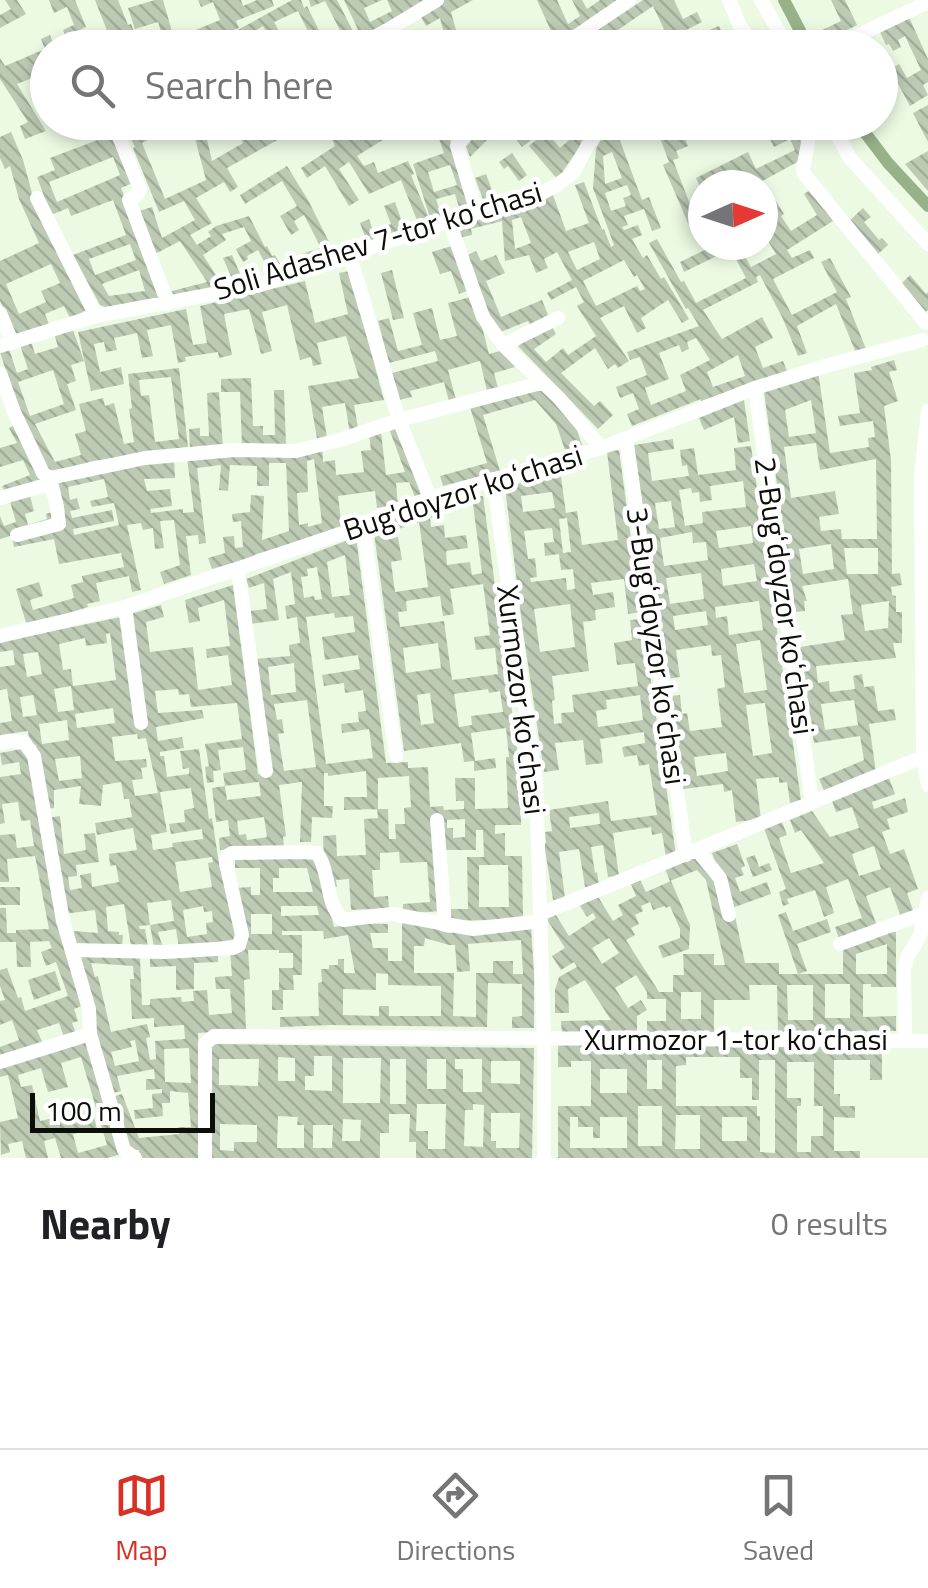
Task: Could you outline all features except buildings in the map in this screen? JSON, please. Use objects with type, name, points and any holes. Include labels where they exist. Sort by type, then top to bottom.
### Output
[{"type":"street","points":[[388,30],[438,0]]},
{"type":"street","points":[[585,30],[628,0]]},
{"type":"street","points":[[729,0],[743,30]]},
{"type":"street","points":[[761,0],[778,30]]},
{"type":"street","points":[[868,30],[928,2]]},
{"type":"street","points":[[120,140],[140,189],[128,200],[168,304]]},
{"type":"street","points":[[462,140],[457,146],[477,213]]},
{"type":"street","name":"Soli Adashev 7-tor koʻchasi","points":[[6,344],[96,316],[260,285],[538,195],[572,173],[591,140]]},
{"type":"street","points":[[808,140],[804,174],[927,323],[922,340],[928,355]]},
{"type":"street","points":[[840,140],[850,158],[928,244]]},
{"type":"street","points":[[37,198],[96,316]]},
{"type":"street","points":[[449,221],[482,317],[503,345],[559,398],[601,448]]},
{"type":"street","points":[[350,256],[398,420],[430,498]]},
{"type":"street","points":[[0,313],[6,344]]},
{"type":"street","points":[[503,345],[558,318]]},
{"type":"street","name":"Bug'doyzor koʻchasi","points":[[0,636],[124,607],[363,526],[376,517],[430,498],[601,448],[755,388],[922,340]]},
{"type":"street","points":[[0,373],[21,427],[50,478],[58,507],[59,524],[17,535]]},
{"type":"street","points":[[0,498],[46,484],[50,478],[146,458],[234,450],[296,450],[541,383]]},
{"type":"street","name":"2-Bugʻdoyzor koʻchasi","points":[[755,388],[812,803]]},
{"type":"street","points":[[928,411],[921,476],[928,786]]},
{"type":"street","name":"3-Bugʻdoyzor koʻchasi","points":[[626,438],[692,852]]},
{"type":"street","name":"Xurmozor koʻchasi","points":[[492,479],[536,783],[544,1158]]},
{"type":"street","points":[[363,526],[396,756]]},
{"type":"street","points":[[238,570],[266,772]]},
{"type":"street","points":[[124,607],[141,723]]},
{"type":"street","points":[[0,742],[24,742],[34,756],[63,921],[88,1009],[90,1034],[124,1150],[135,1158]]},
{"type":"street","points":[[72,950],[165,952],[239,945],[242,935],[226,863],[232,853],[317,854],[324,865],[335,911],[342,920],[392,914],[473,929],[540,918],[926,757]]},
{"type":"street","points":[[437,820],[445,926]]},
{"type":"street","points":[[692,852],[720,878],[729,915]]},
{"type":"street","points":[[840,944],[926,906]]},
{"type":"street","points":[[905,1040],[904,970],[920,936],[926,906]]},
{"type":"street","points":[[0,1062],[90,1034]]},
{"type":"street","name":"Xurmozor 1-tor koʻchasi","points":[[205,1158],[205,1044],[214,1036],[928,1041]]},
{"type":"waterway","points":[[784,0],[800,30]]},
{"type":"waterway","points":[[871,140],[928,206]]}]
